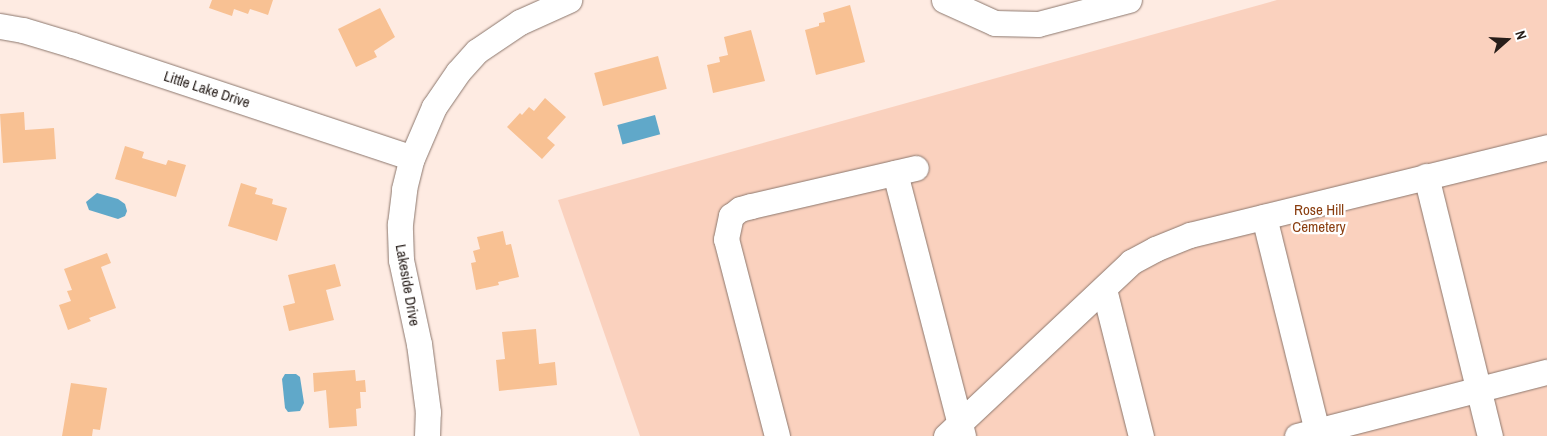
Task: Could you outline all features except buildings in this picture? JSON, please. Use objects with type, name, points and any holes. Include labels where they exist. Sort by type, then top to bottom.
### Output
[{"type":"street","name":"Lakeside Drive","points":[[427,436],[428,412],[419,344],[401,260],[400,224],[404,189],[412,158],[434,107],[458,72],[477,50],[520,22],[570,0]]},
{"type":"street","points":[[945,0],[994,23],[1038,24],[1129,0]]},
{"type":"street","name":"Little Lake Drive","points":[[0,26],[23,30],[73,45],[412,158]]},
{"type":"street","points":[[956,432],[1132,262],[1155,249],[1190,235],[1547,147]]},
{"type":"street","points":[[777,436],[726,239],[731,216],[740,209],[751,206],[905,170],[956,432]]},
{"type":"street","points":[[1426,176],[1490,436]]},
{"type":"street","points":[[1264,216],[1311,434],[1547,372]]},
{"type":"street","points":[[1104,288],[1141,436]]},
{"type":"green space","name":"Rose Hill Cemetery","points":[[1277,0],[1547,0],[1547,436],[640,436],[558,200]]},
{"type":"water","points":[[655,115],[660,134],[623,144],[617,125]]},
{"type":"water","points":[[97,193],[118,199],[125,204],[127,211],[125,216],[118,219],[89,210],[86,202]]},
{"type":"water","points":[[285,374],[296,374],[300,377],[304,403],[300,411],[288,412],[285,408],[282,379]]}]
